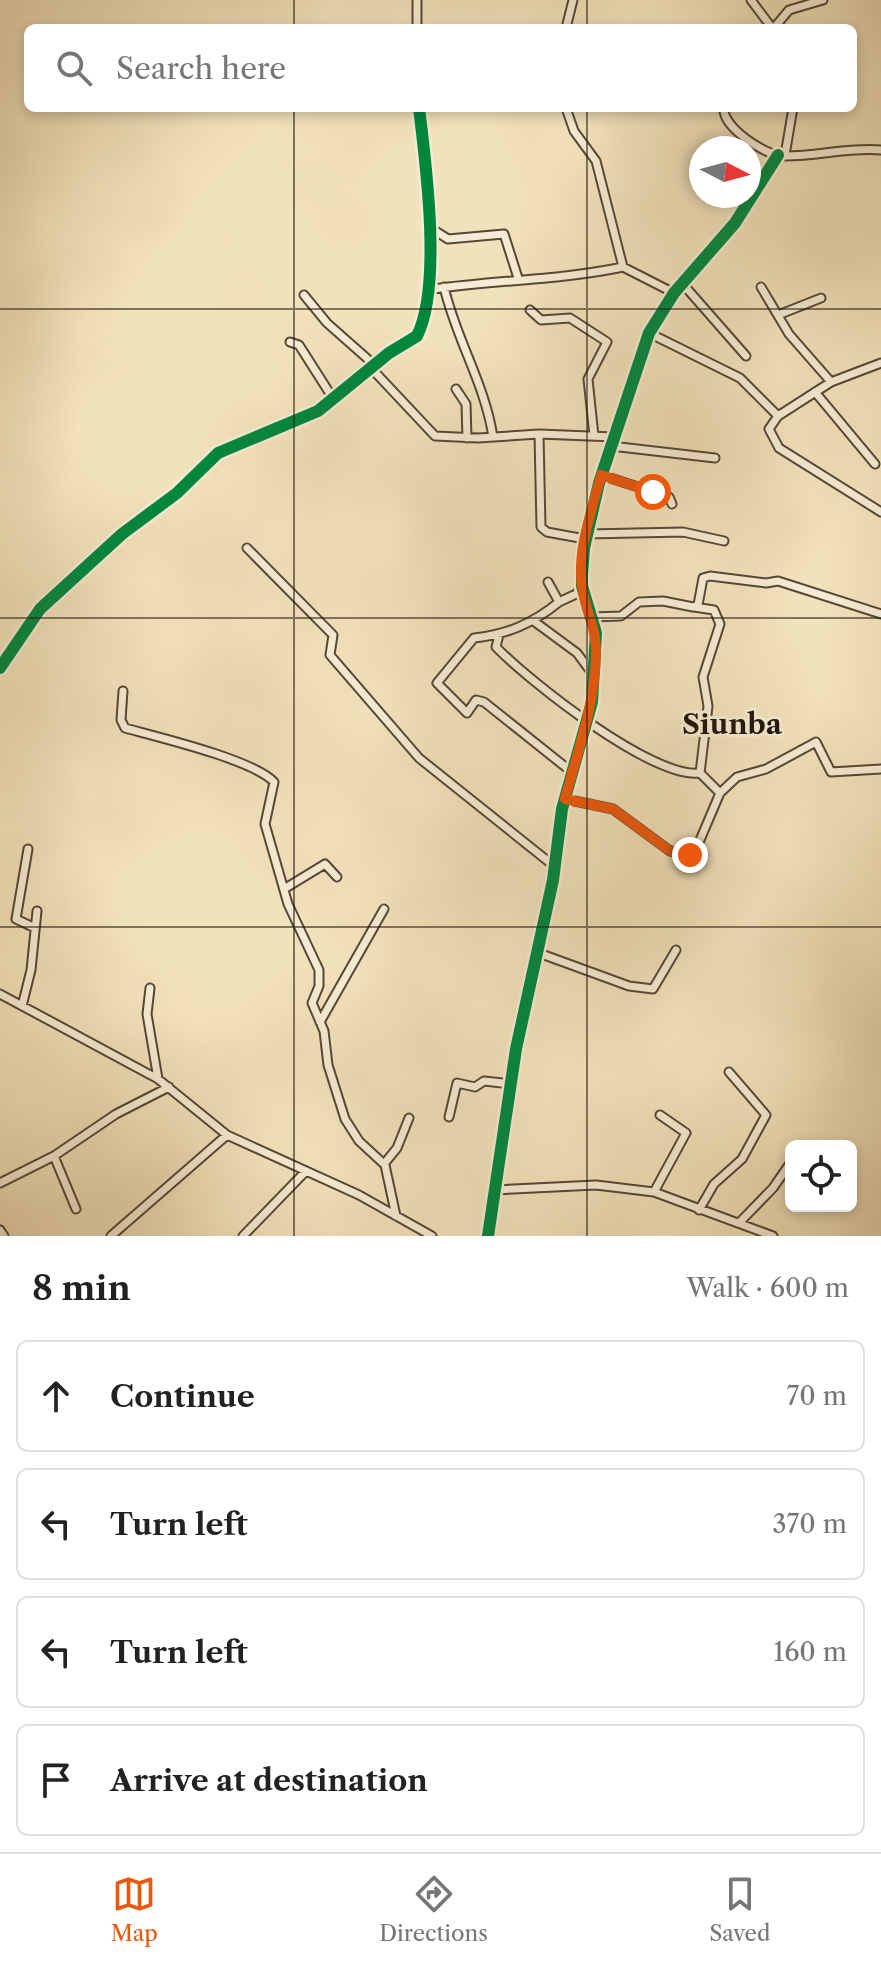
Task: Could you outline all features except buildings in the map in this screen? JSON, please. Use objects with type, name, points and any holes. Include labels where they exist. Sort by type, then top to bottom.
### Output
[{"type":"street","points":[[417,0],[417,24]]},
{"type":"street","points":[[567,24],[573,0]]},
{"type":"street","points":[[751,0],[770,24]]},
{"type":"street","points":[[777,24],[789,10],[823,0]]},
{"type":"street","points":[[0,668],[40,609],[122,534],[177,493],[218,453],[304,418],[334,400],[417,336],[428,295],[429,227],[419,112]]},
{"type":"street","points":[[567,112],[574,131],[596,161],[623,267]]},
{"type":"street","points":[[724,112],[725,118],[740,136],[782,155],[881,150]]},
{"type":"street","points":[[488,1236],[511,1084],[565,799],[588,720],[596,633],[582,586],[586,536],[601,475],[649,333],[674,293],[735,223],[782,155],[792,112]]},
{"type":"street","points":[[429,227],[448,239],[504,234],[518,278]]},
{"type":"street","points":[[428,295],[434,289],[444,287],[518,278],[568,277],[623,267],[674,293]]},
{"type":"street","points":[[682,283],[746,356]]},
{"type":"street","points":[[444,287],[451,317],[484,400],[493,437]]},
{"type":"street","points":[[761,287],[789,334],[831,382]]},
{"type":"street","points":[[304,295],[327,323],[370,361],[372,369],[433,435],[467,438],[539,434],[594,436],[612,442],[715,458]]},
{"type":"street","points":[[778,315],[821,298]]},
{"type":"street","points":[[530,310],[541,320],[570,318],[607,342],[588,379],[594,436]]},
{"type":"street","points":[[649,333],[740,378],[778,416]]},
{"type":"street","points":[[290,342],[299,345],[334,400]]},
{"type":"street","points":[[881,363],[831,382],[778,416],[769,429],[779,448],[881,512]]},
{"type":"street","points":[[456,389],[466,404],[467,438]]},
{"type":"street","points":[[815,392],[875,464]]},
{"type":"street","points":[[539,434],[541,527],[547,532],[586,536],[683,532],[724,541]]},
{"type":"street","points":[[601,475],[669,497],[672,504]]},
{"type":"street","points":[[247,548],[333,635],[330,655],[419,758],[554,866]]},
{"type":"street","points":[[694,607],[698,605],[700,584],[710,576],[766,583],[778,581],[881,614]]},
{"type":"street","points":[[548,582],[559,602]]},
{"type":"street","points":[[573,773],[484,702],[476,700],[467,713],[437,683],[468,642],[535,622],[559,602],[576,594],[582,586]]},
{"type":"street","points":[[592,617],[621,616],[639,602],[714,610],[720,624],[703,677],[708,706],[700,773]]},
{"type":"street","points":[[535,622],[577,653],[594,676]]},
{"type":"street","points":[[499,635],[496,647],[554,701],[653,760],[686,775],[700,773]]},
{"type":"street","points":[[123,691],[121,720],[125,728],[243,764],[267,774],[274,782],[265,824],[284,889],[319,970],[319,986],[312,1003],[320,1022],[345,1119],[359,1141],[384,1164],[390,1175],[396,1216]]},
{"type":"street","points":[[565,799],[613,809],[670,851],[690,855],[700,840],[720,793],[737,777],[766,769],[816,742],[831,772],[881,769]]},
{"type":"street","points":[[700,773],[720,793]]},
{"type":"street","points":[[28,849],[16,919],[35,928]]},
{"type":"street","points":[[284,889],[325,864],[337,877]]},
{"type":"street","points":[[320,1022],[384,909]]},
{"type":"street","points":[[22,1006],[37,911]]},
{"type":"street","points":[[536,952],[629,986],[653,989],[676,950]]},
{"type":"street","points":[[150,988],[147,1014],[158,1079]]},
{"type":"street","points":[[2,997],[158,1079],[227,1135],[359,1195],[432,1236]]},
{"type":"street","points":[[699,1210],[714,1184],[742,1159],[766,1115],[729,1072]]},
{"type":"street","points":[[449,1117],[457,1083],[475,1087],[484,1081],[511,1084]]},
{"type":"street","points":[[0,1183],[54,1156],[116,1114],[169,1087]]},
{"type":"street","points":[[654,1192],[686,1133],[660,1115]]},
{"type":"street","points":[[384,1164],[397,1148],[409,1118]]},
{"type":"street","points":[[111,1236],[227,1135]]},
{"type":"street","points":[[54,1156],[76,1209]]},
{"type":"street","points":[[739,1223],[773,1188],[785,1171]]},
{"type":"street","points":[[243,1236],[305,1172]]},
{"type":"street","points":[[495,1190],[596,1185],[654,1192],[773,1236]]},
{"type":"street","points":[[0,1230],[4,1236]]},
{"type":"cycle path","points":[[0,668],[40,609],[122,534],[177,493],[218,453],[318,411],[389,353],[417,336],[425,314],[430,257],[428,192],[419,112]]},
{"type":"cycle path","points":[[488,1236],[516,1049],[553,880],[562,809],[592,702],[596,633],[582,586],[582,574],[584,548],[599,483],[649,333],[674,293],[735,223],[778,155]]},
{"type":"district","name":"Siunba","points":[[732,724]]},
{"type":"route","points":[[653,492],[601,475],[584,548],[582,574],[586,605],[596,633],[592,702],[565,799],[613,809],[670,851],[690,855]]}]
